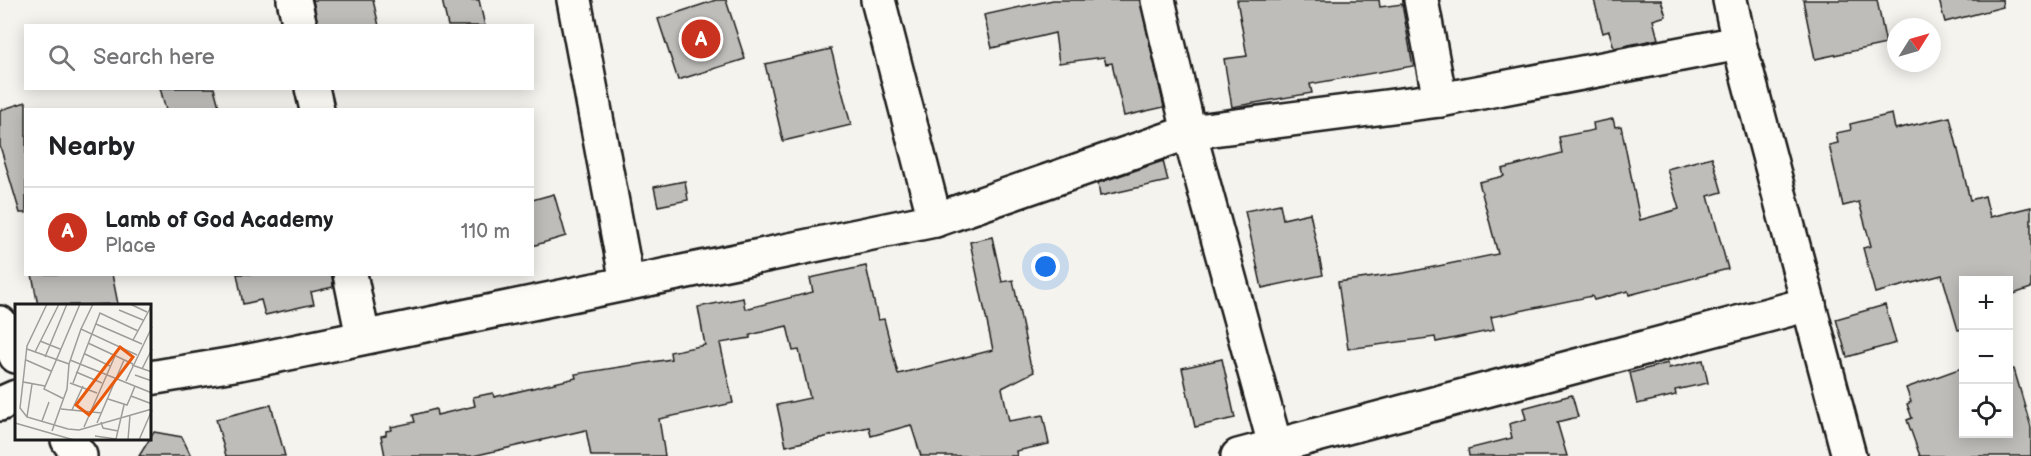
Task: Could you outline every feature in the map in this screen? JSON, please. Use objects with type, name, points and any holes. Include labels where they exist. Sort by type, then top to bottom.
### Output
[{"type":"street","points":[[294,0],[300,24]]},
{"type":"street","points":[[574,0],[627,282]]},
{"type":"street","points":[[878,0],[935,220]]},
{"type":"street","points":[[1158,0],[1189,132],[1276,451]]},
{"type":"street","points":[[1421,0],[1440,100]]},
{"type":"street","points":[[1730,0],[1738,43],[1849,456]]},
{"type":"street","points":[[152,378],[363,337],[935,220],[1189,132],[1440,100],[1738,43]]},
{"type":"street","points":[[312,90],[317,108]]},
{"type":"street","points":[[350,276],[363,337]]},
{"type":"street","points":[[1238,456],[1276,451],[1809,304]]},
{"type":"street","points":[[0,323],[15,354]]},
{"type":"street","points":[[0,404],[15,397]]},
{"type":"street","points":[[69,441],[80,456]]},
{"type":"building","points":[[313,0],[373,0],[379,24],[318,24]]},
{"type":"building","points":[[442,0],[479,0],[485,24],[448,24]]},
{"type":"building","points":[[716,0],[726,0],[745,59],[678,80],[658,19]]},
{"type":"building","points":[[1053,0],[1140,0],[1164,107],[1124,116],[1112,63],[1106,64],[1104,57],[1059,63],[1055,33],[992,48],[984,15]]},
{"type":"building","points":[[1237,0],[1379,0],[1380,7],[1402,4],[1413,66],[1310,84],[1312,93],[1232,107],[1224,59],[1247,56]]},
{"type":"building","points":[[1594,0],[1661,0],[1666,16],[1653,20],[1658,39],[1614,48],[1609,31],[1603,33]]},
{"type":"building","points":[[1803,0],[1877,0],[1886,44],[1815,59]]},
{"type":"building","points":[[1939,0],[2002,0],[2003,7],[1945,22]]},
{"type":"building","points":[[831,49],[851,125],[783,141],[765,64]]},
{"type":"building","points":[[161,90],[215,90],[219,108],[165,108]]},
{"type":"building","points":[[26,102],[26,108],[24,108],[24,213],[20,213],[0,146],[0,110]]},
{"type":"building","points":[[1892,114],[1895,129],[1950,117],[1970,200],[1985,196],[1990,217],[2031,207],[2031,288],[2013,294],[2013,276],[1959,276],[1958,330],[1942,275],[1875,293],[1863,248],[1871,246],[1859,202],[1843,206],[1829,145],[1838,143],[1836,133],[1851,130],[1850,124]]},
{"type":"building","points":[[1613,119],[1615,127],[1621,126],[1640,220],[1679,209],[1667,169],[1712,157],[1722,192],[1708,196],[1728,269],[1629,295],[1628,291],[1594,300],[1592,296],[1491,317],[1494,330],[1436,342],[1435,337],[1348,349],[1338,282],[1404,273],[1498,254],[1479,182],[1504,176],[1502,169],[1562,153],[1559,137],[1594,130],[1593,123]]},
{"type":"building","points":[[1163,161],[1168,181],[1100,196],[1098,183]]},
{"type":"building","points":[[685,181],[688,200],[658,206],[654,187]]},
{"type":"building","points":[[554,194],[566,236],[534,245],[534,199]]},
{"type":"building","points":[[1280,204],[1283,219],[1310,213],[1323,275],[1262,288],[1245,211]]},
{"type":"building","points":[[992,237],[1002,282],[1013,280],[1030,363],[1034,372],[1002,388],[1009,421],[1043,415],[1049,444],[1016,451],[1017,456],[921,456],[911,425],[871,436],[869,427],[786,446],[777,405],[810,398],[799,350],[793,351],[787,326],[750,335],[750,338],[720,343],[733,403],[659,419],[665,456],[591,456],[586,430],[473,456],[385,456],[381,436],[386,435],[386,431],[392,430],[391,427],[415,422],[413,415],[436,409],[437,415],[475,406],[473,397],[493,393],[494,397],[576,378],[575,374],[671,359],[670,352],[705,345],[698,307],[743,298],[745,309],[813,292],[810,278],[866,266],[878,320],[884,319],[898,374],[993,350],[970,242]]},
{"type":"building","points":[[32,276],[112,276],[118,304],[38,304]]},
{"type":"building","points":[[237,276],[332,276],[333,287],[311,292],[314,304],[265,315],[261,300],[243,304]]},
{"type":"building","points":[[1885,305],[1896,343],[1847,357],[1836,319]]},
{"type":"building","points":[[1222,359],[1235,418],[1195,427],[1182,368]]},
{"type":"building","points":[[1703,360],[1708,383],[1675,390],[1676,395],[1637,404],[1630,373],[1668,363],[1669,368]]},
{"type":"building","points":[[1959,369],[1959,438],[2013,438],[2014,369],[2031,427],[2031,456],[1920,456],[1907,420],[1912,418],[1907,404],[1911,402],[1906,388]]},
{"type":"building","points":[[1572,395],[1578,417],[1557,422],[1567,456],[1469,456],[1468,449],[1512,438],[1509,424],[1526,419],[1523,408]]},
{"type":"building","points":[[271,405],[285,456],[226,456],[216,419]]},
{"type":"building","points":[[154,432],[182,437],[191,456],[139,456],[148,441],[152,441]]},
{"type":"place","name":"Lamb of God Academy","points":[[701,39]]}]
